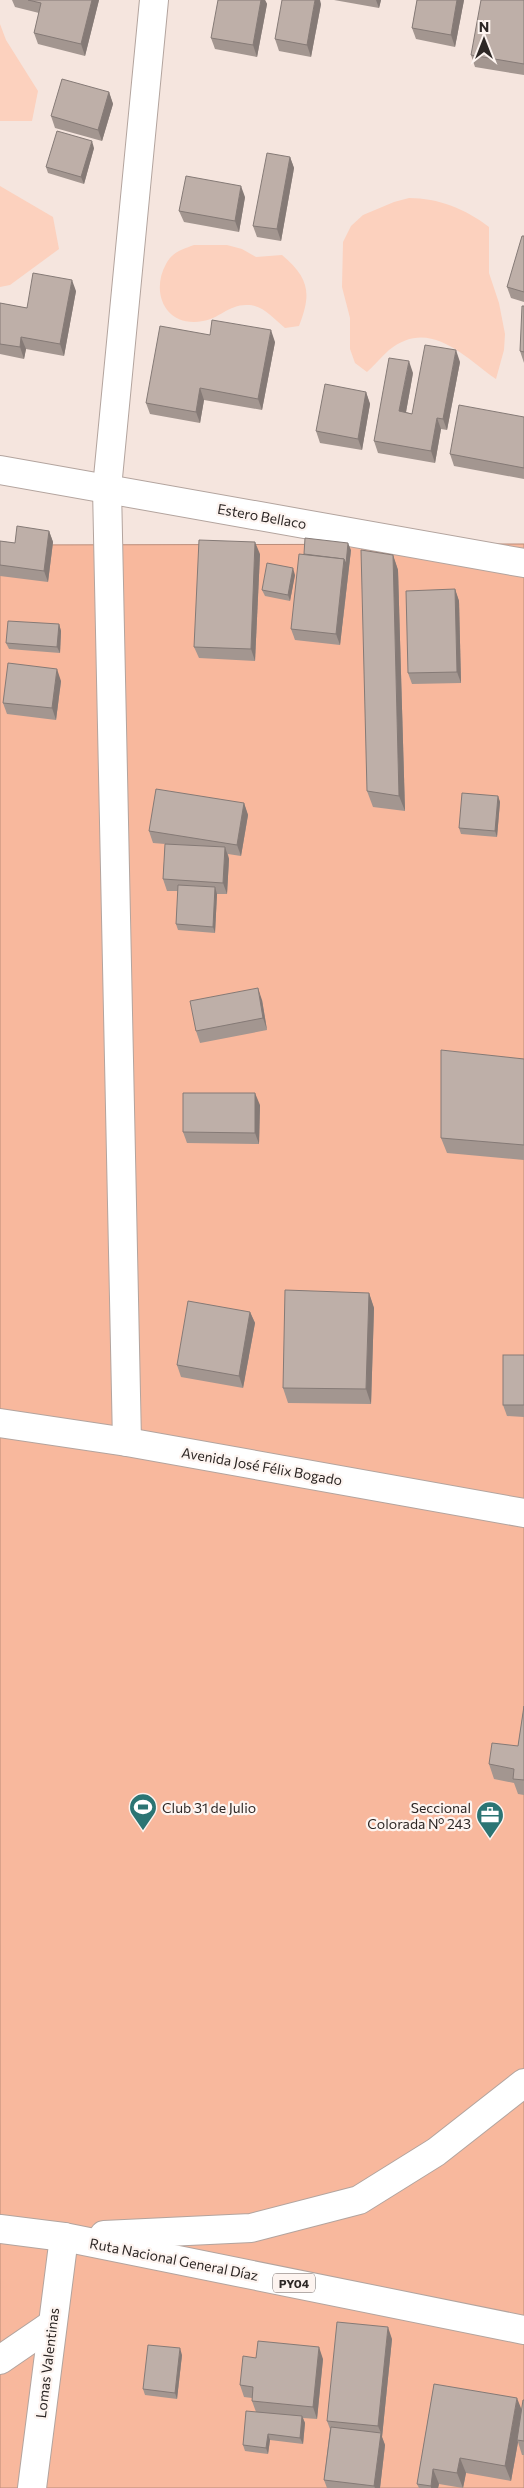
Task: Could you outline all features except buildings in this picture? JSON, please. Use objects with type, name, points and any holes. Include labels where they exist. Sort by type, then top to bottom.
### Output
[{"type":"main road","points":[[127,1442],[107,488],[154,0]]},
{"type":"main road","name":"Estero Bellaco","points":[[0,470],[524,563]]},
{"type":"main road","name":"Avenida José Félix Bogado","points":[[0,1423],[127,1442],[524,1512]]},
{"type":"main road","points":[[64,2237],[251,2228],[359,2200],[436,2152],[524,2083]]},
{"type":"main road","name":"Ruta Nacional General Díaz","points":[[0,2229],[64,2237],[524,2330]]},
{"type":"main road","name":"Lomas Valentinas","points":[[32,2488],[51,2325],[64,2237]]},
{"type":"main road","points":[[0,2360],[51,2325]]},
{"type":"shaded area","points":[[0,24],[6,40],[38,91],[32,121],[0,121]]},
{"type":"shaded area","points":[[0,186],[53,217],[59,249],[10,285],[0,287]]},
{"type":"shaded area","points":[[409,198],[441,202],[471,215],[489,227],[489,273],[499,303],[505,334],[504,350],[496,379],[459,351],[432,339],[419,338],[404,341],[389,350],[367,372],[355,363],[350,349],[350,318],[342,287],[343,242],[351,226],[363,215]]},
{"type":"shaded area","points":[[194,245],[227,245],[242,249],[256,257],[282,255],[298,271],[306,287],[306,304],[299,326],[285,328],[267,312],[252,305],[234,307],[214,318],[203,321],[190,322],[179,319],[171,314],[161,297],[161,275],[171,257]]},
{"type":"shaded area","points":[[524,544],[524,2488],[0,2488],[0,545]]},
{"type":"place","name":"Club 31 de Julio","points":[[143,1831]]},
{"type":"place","name":"Seccional Colorada Nº 243","points":[[490,1839]]}]
